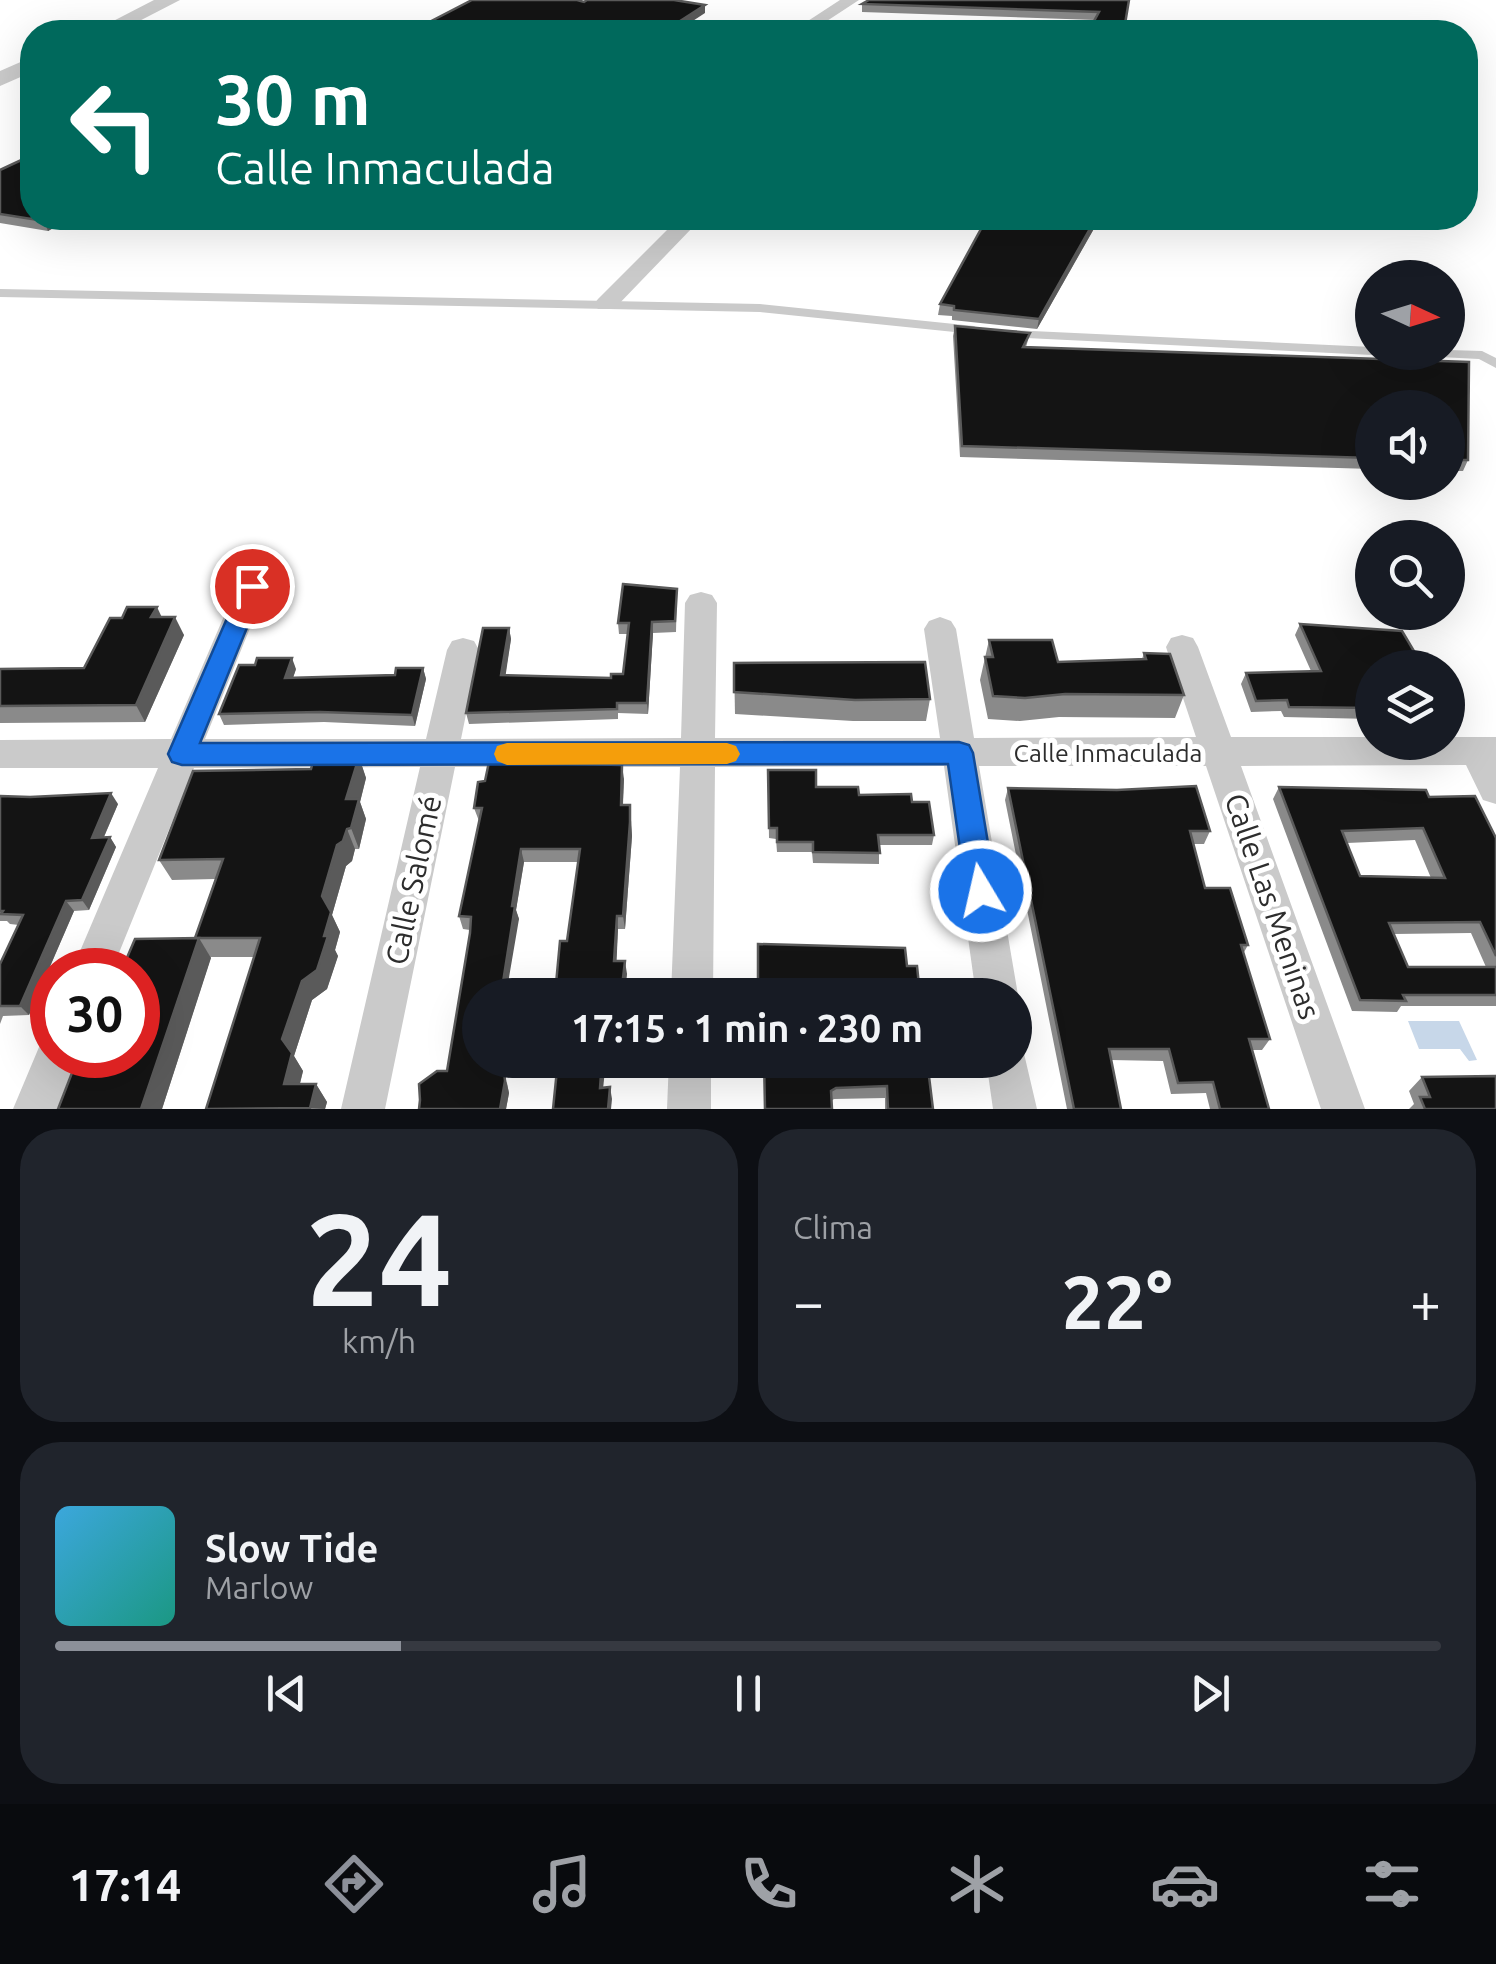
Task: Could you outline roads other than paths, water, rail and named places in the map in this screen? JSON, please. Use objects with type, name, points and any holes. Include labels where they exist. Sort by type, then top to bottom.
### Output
[{"type":"street","points":[[128,20],[170,0]]},
{"type":"street","points":[[818,20],[851,0]]},
{"type":"street","points":[[606,304],[680,230]]},
{"type":"street","points":[[101,948],[252,586]]},
{"type":"street","points":[[692,978],[701,603]]},
{"type":"street","points":[[940,629],[994,978]]},
{"type":"street","name":"Calle Las Meninas","points":[[1182,648],[1343,1109]]},
{"type":"street","name":"Calle Salomé","points":[[363,1109],[464,650]]},
{"type":"street","points":[[1486,751],[1496,788]]},
{"type":"street","name":"Calle Inmaculada","points":[[0,754],[1486,751]]},
{"type":"street","points":[[34,1109],[47,1078]]},
{"type":"street","points":[[689,1109],[690,1078]]},
{"type":"street","points":[[1011,1078],[1015,1109]]},
{"type":"lane","points":[[0,293],[760,308],[1056,338],[1355,350]]},
{"type":"lane","points":[[1465,354],[1482,355],[1496,364]]},
{"type":"water","points":[[1408,1021],[1459,1021],[1477,1060],[1469,1061],[1460,1049],[1419,1049]]}]
